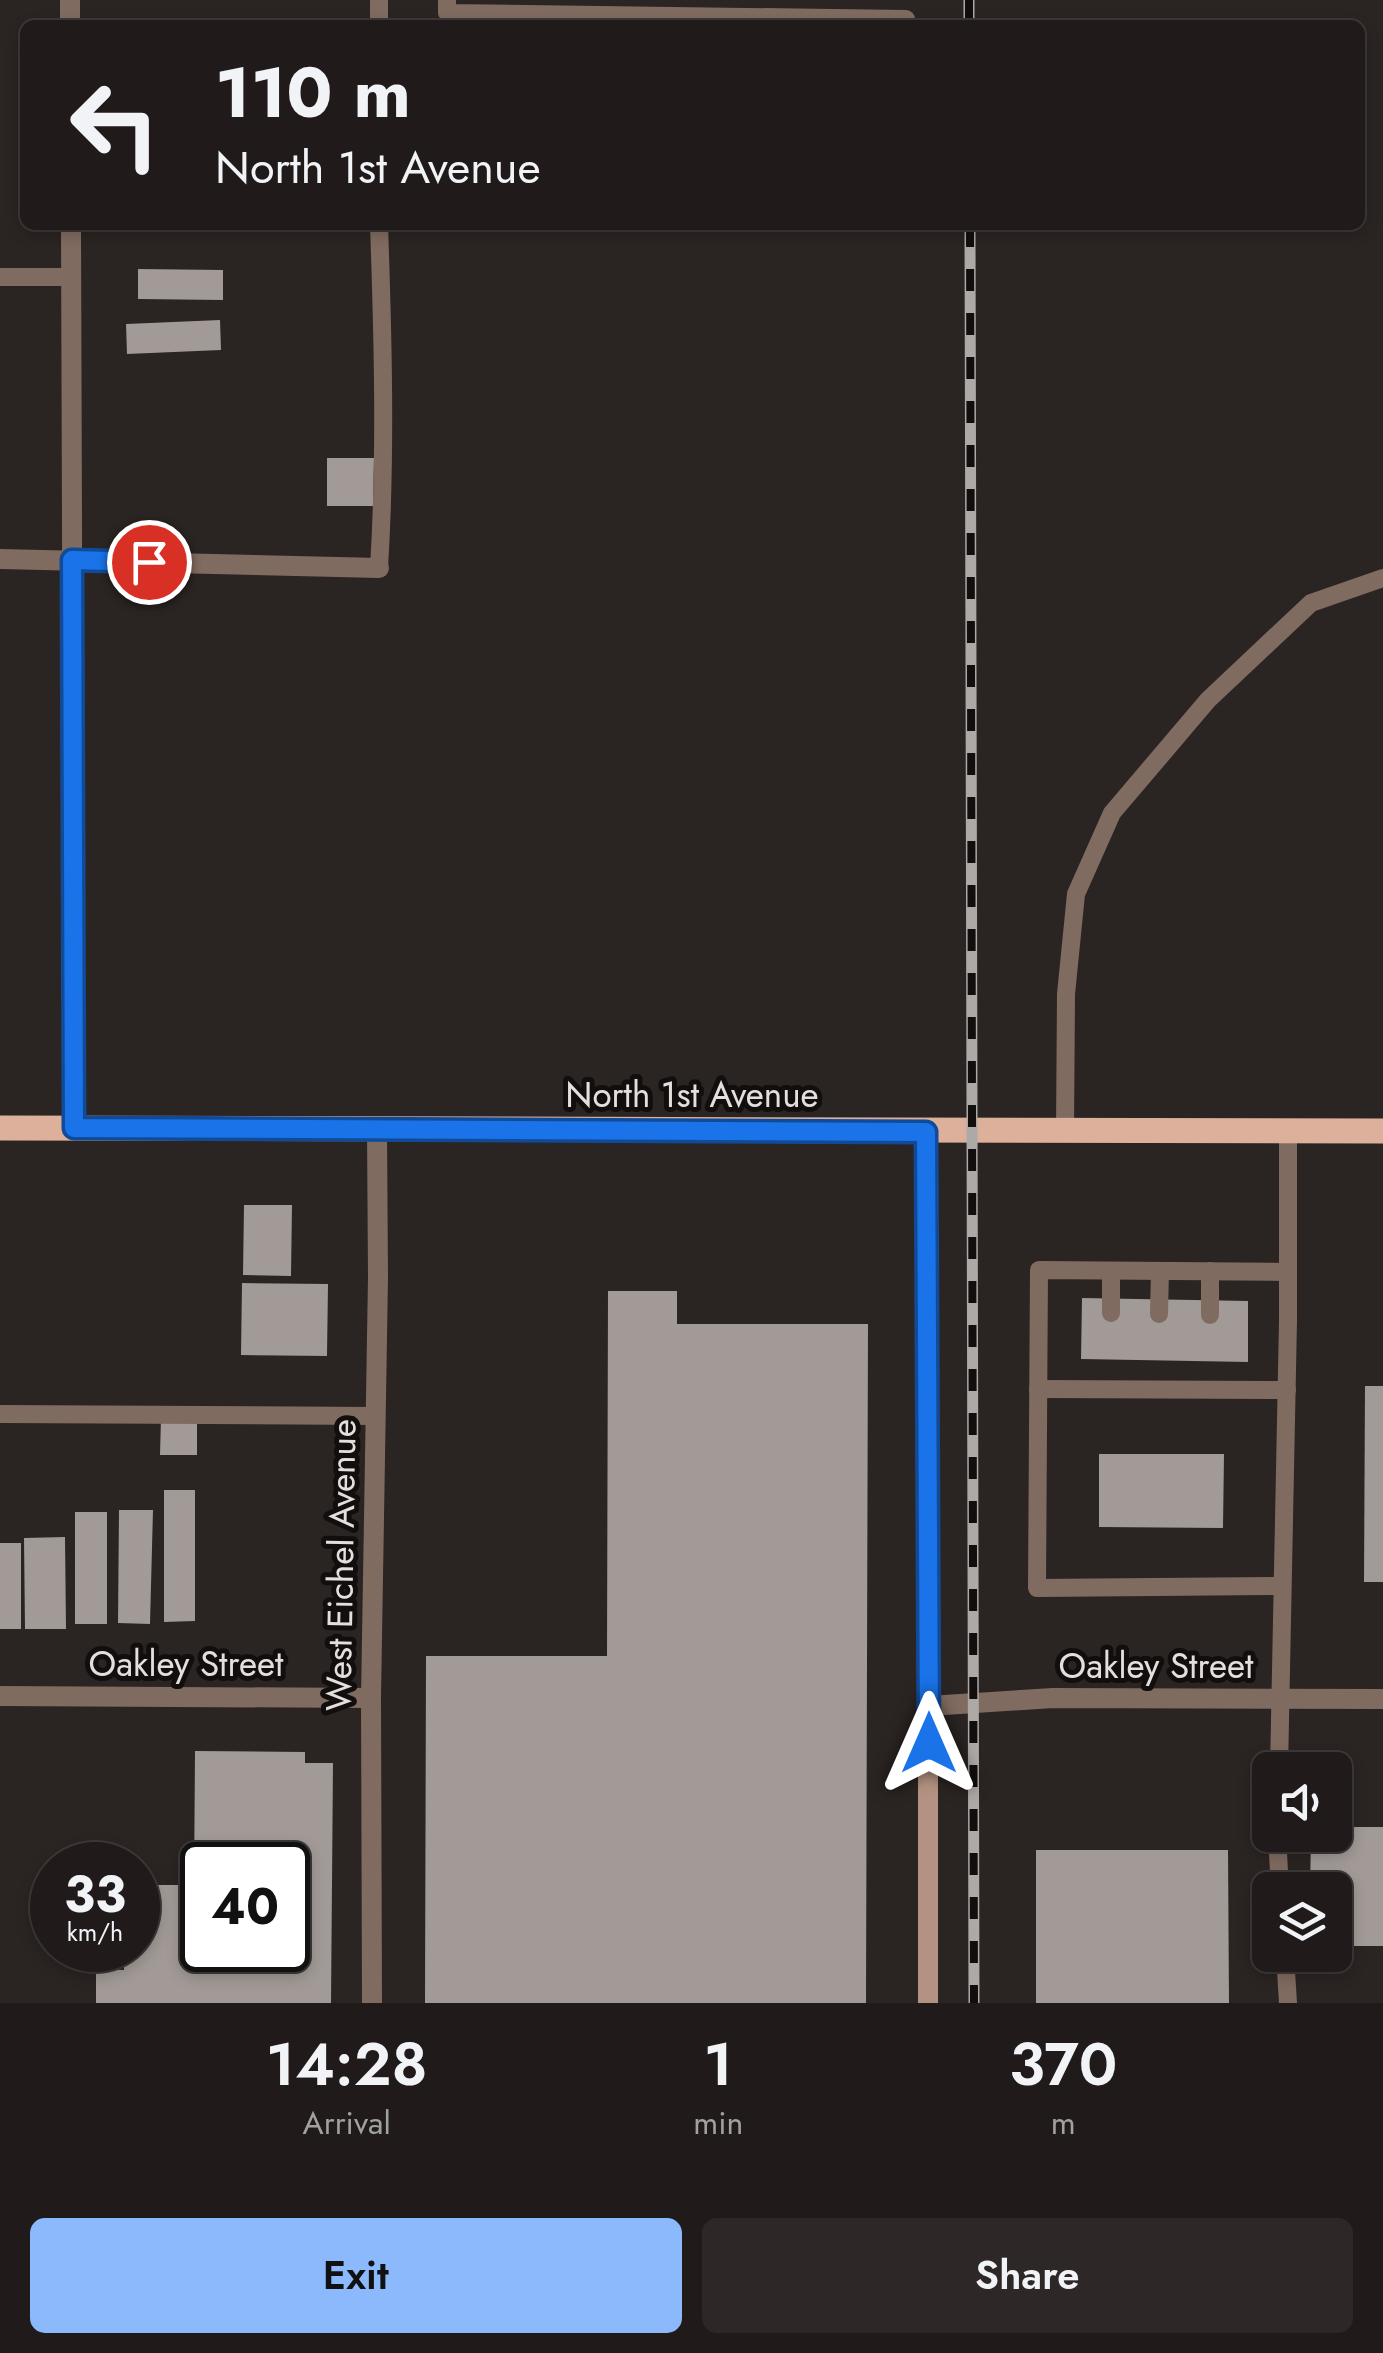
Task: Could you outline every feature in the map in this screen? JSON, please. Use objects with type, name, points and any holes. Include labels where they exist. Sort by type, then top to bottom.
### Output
[{"type":"main road","name":"North 1st Avenue","points":[[0,1128],[1383,1132]]},
{"type":"street","points":[[71,230],[74,1128]]},
{"type":"street","points":[[0,560],[379,568]]},
{"type":"street","name":"West Eichel Avenue","points":[[372,2003],[377,1128]]},
{"type":"street","points":[[926,1132],[928,2003]]},
{"type":"street","name":"Oakley Street","points":[[0,1696],[371,1698]]},
{"type":"street","name":"Oakley Street","points":[[929,1706],[1053,1698],[1383,1699]]},
{"type":"lane","points":[[447,0],[447,13],[906,19]]},
{"type":"lane","points":[[379,230],[383,502],[379,568]]},
{"type":"lane","points":[[0,277],[71,277]]},
{"type":"lane","points":[[1066,1132],[1066,994],[1076,894],[1112,813],[1208,700],[1310,603],[1383,578]]},
{"type":"lane","points":[[1279,1752],[1288,1132]]},
{"type":"lane","points":[[1282,1586],[1037,1588],[1039,1270],[1288,1272]]},
{"type":"lane","points":[[1111,1271],[1112,1313]]},
{"type":"lane","points":[[1159,1314],[1160,1271]]},
{"type":"lane","points":[[1210,1272],[1210,1315]]},
{"type":"lane","points":[[1038,1389],[1159,1382],[1286,1390]]},
{"type":"lane","points":[[0,1414],[375,1416]]},
{"type":"lane","points":[[1285,1972],[1288,2003]]},
{"type":"building","points":[[138,269],[223,270],[223,300],[138,299]]},
{"type":"building","points":[[220,320],[221,350],[127,354],[126,324]]},
{"type":"building","points":[[327,458],[374,458],[373,506],[327,506]]},
{"type":"building","points":[[244,1205],[292,1205],[291,1276],[243,1275]]},
{"type":"building","points":[[242,1283],[328,1284],[327,1356],[241,1355]]},
{"type":"building","points":[[608,1291],[677,1291],[677,1324],[868,1324],[866,2003],[425,2003],[426,1656],[607,1656]]},
{"type":"building","points":[[1082,1298],[1248,1301],[1248,1362],[1081,1359]]},
{"type":"building","points":[[1365,1386],[1383,1386],[1383,1582],[1364,1582]]},
{"type":"building","points":[[161,1417],[197,1417],[197,1455],[160,1455]]},
{"type":"building","points":[[1099,1454],[1224,1454],[1223,1528],[1099,1527]]},
{"type":"building","points":[[164,1490],[195,1490],[195,1621],[164,1622]]},
{"type":"building","points":[[119,1510],[153,1510],[150,1624],[118,1623]]},
{"type":"building","points":[[75,1512],[107,1512],[107,1624],[75,1624]]},
{"type":"building","points":[[65,1537],[66,1629],[25,1629],[24,1538]]},
{"type":"building","points":[[0,1543],[21,1543],[21,1629],[0,1629]]},
{"type":"building","points":[[195,1751],[305,1752],[305,1763],[333,1763],[331,2003],[96,2003],[96,1972],[160,1972],[160,1885],[180,1885],[180,1972],[310,1972],[310,1842],[194,1842]]},
{"type":"building","points":[[1352,1827],[1383,1827],[1383,1946],[1352,1946],[1352,1872],[1310,1872],[1311,1852],[1352,1852]]},
{"type":"building","points":[[1036,1850],[1228,1850],[1229,2003],[1036,2003]]},
{"type":"railway","points":[[969,0],[969,20]]},
{"type":"railway","points":[[970,230],[974,2003]]},
{"type":"route","points":[[149,562],[72,560],[74,1128],[926,1132],[929,1743]]}]
